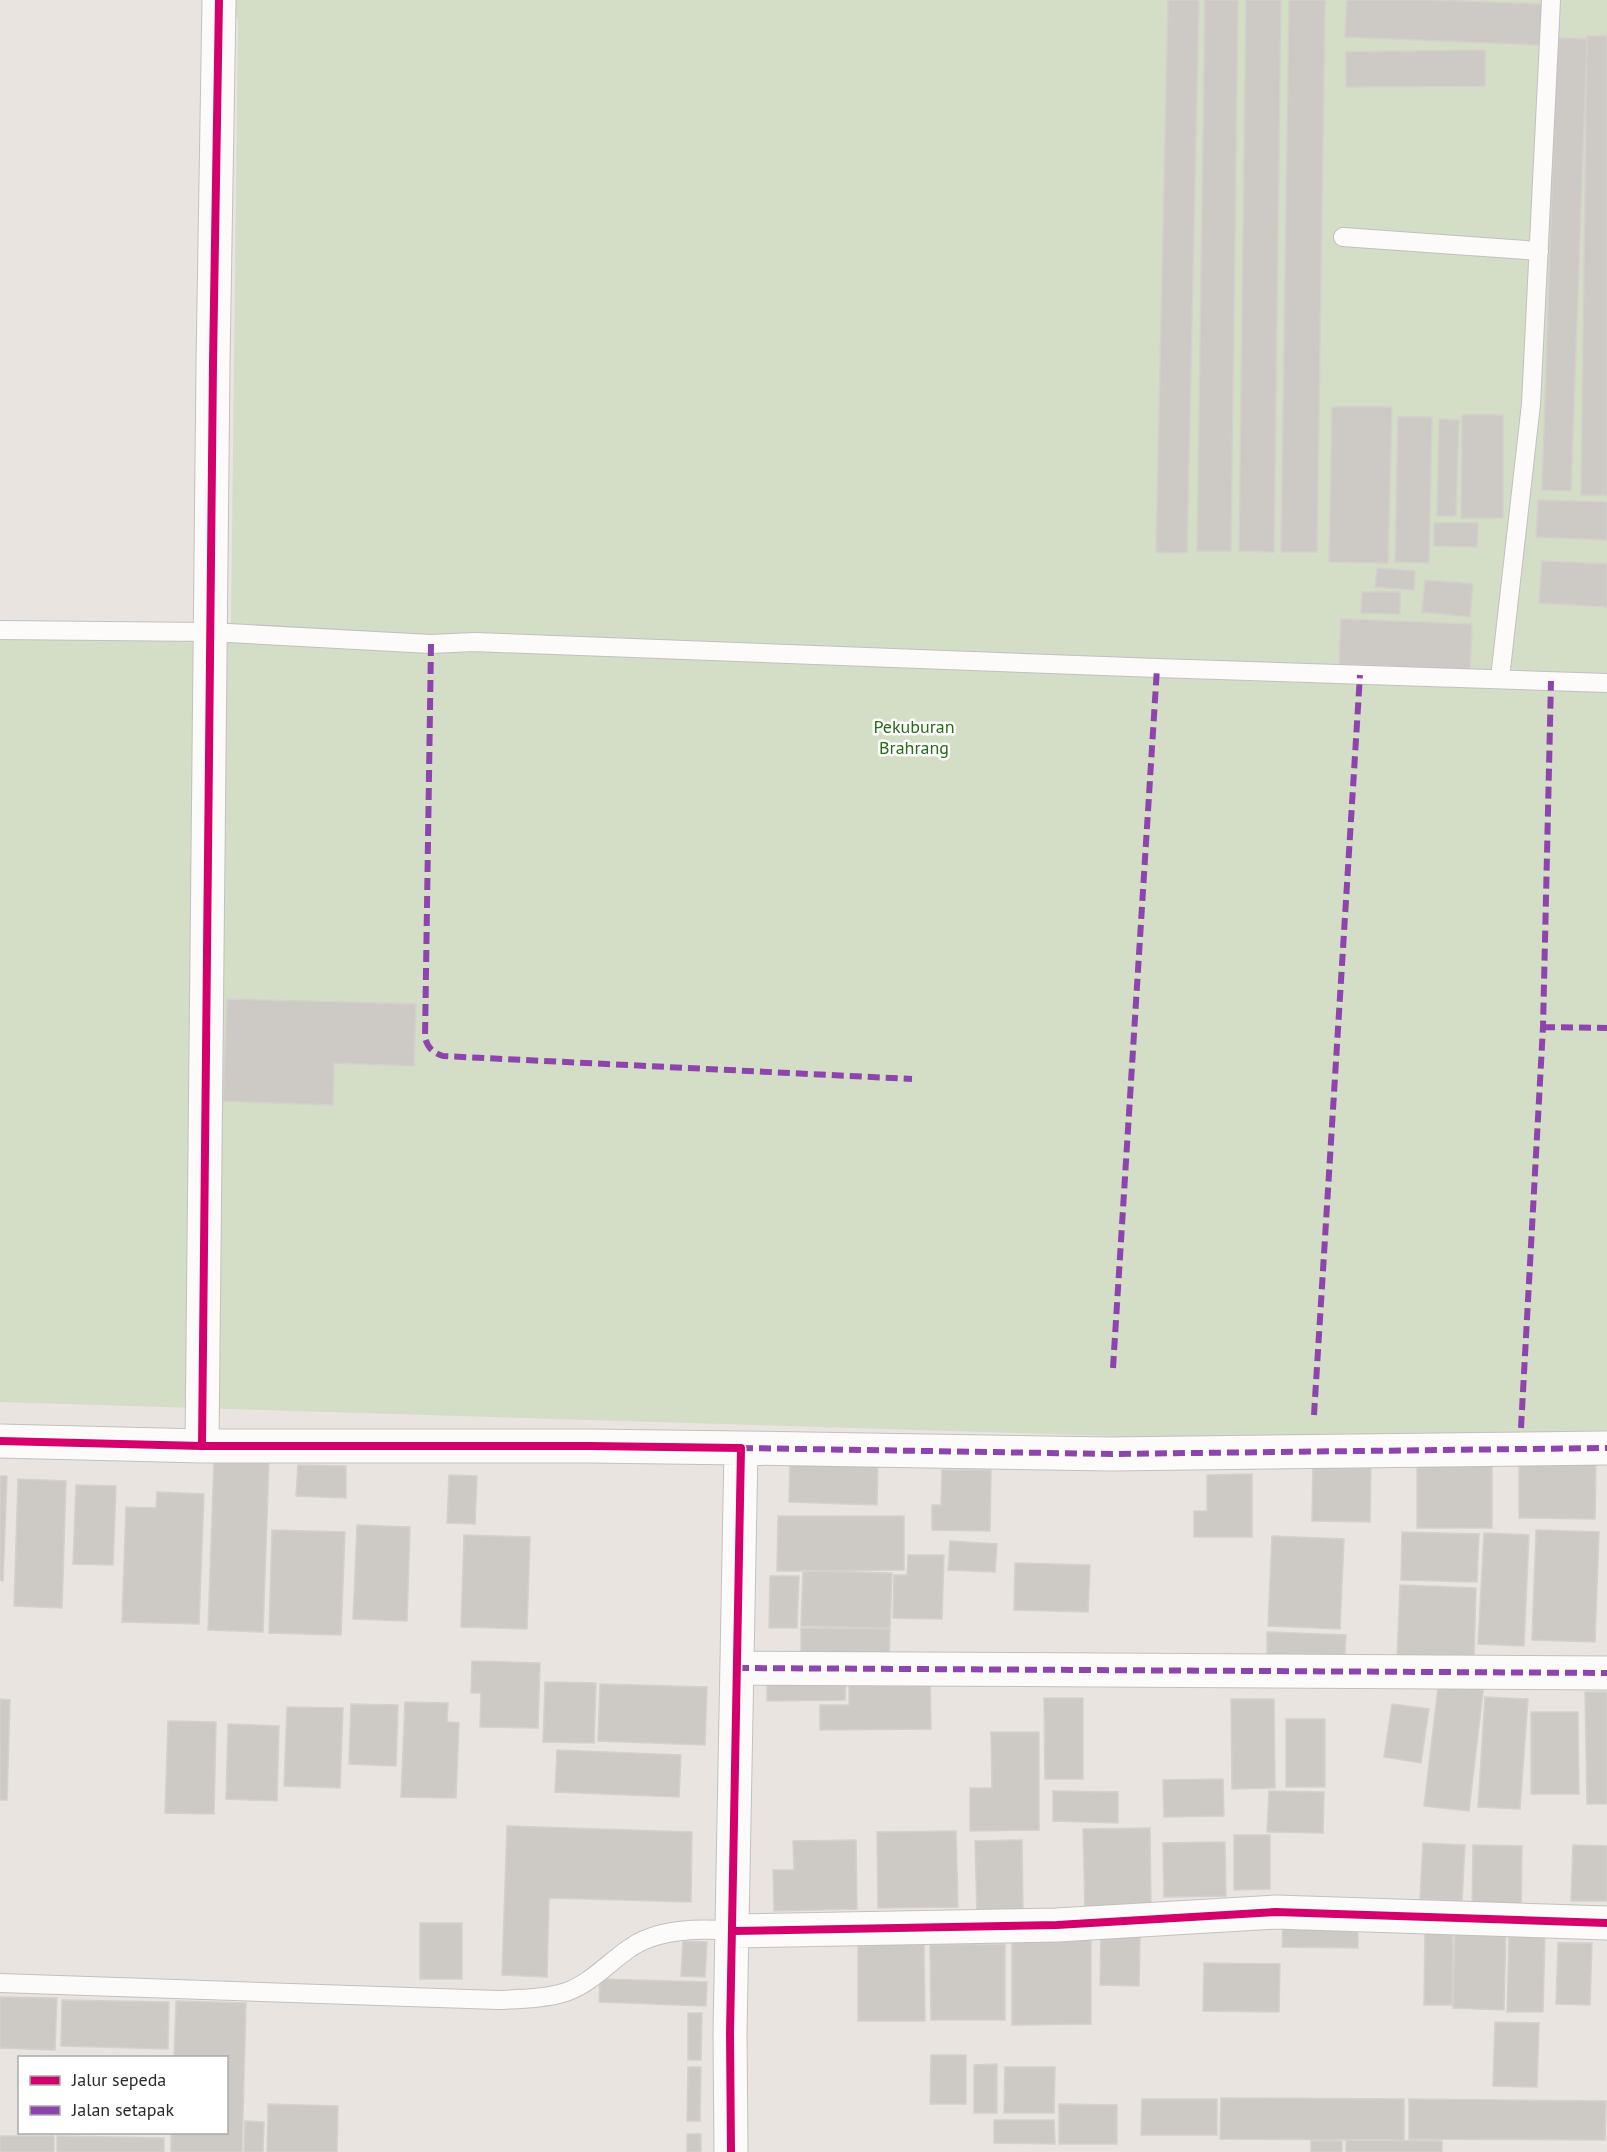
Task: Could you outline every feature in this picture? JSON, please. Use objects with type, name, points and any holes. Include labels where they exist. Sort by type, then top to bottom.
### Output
[{"type":"street","points":[[202,1446],[219,0]]},
{"type":"street","points":[[0,1441],[202,1446],[590,1446],[1111,1454],[1607,1448]]},
{"type":"street","points":[[731,2152],[730,2069],[741,1448]]},
{"type":"street","points":[[737,1668],[1607,1673]]},
{"type":"street","points":[[732,1931],[1057,1925],[1276,1912],[1607,1923]]},
{"type":"lane","points":[[1500,678],[1531,404],[1551,0]]},
{"type":"lane","points":[[1343,237],[1539,252]]},
{"type":"lane","points":[[0,630],[210,632],[431,644],[474,642],[1157,668],[1607,682]]},
{"type":"lane","points":[[0,1983],[498,2000],[532,1998],[567,1992],[585,1982],[645,1939],[685,1932],[732,1931]]},
{"type":"green space","name":"Pekuburan Brahrang","points":[[228,0],[1607,0],[1607,1451],[0,1402],[0,633],[231,624],[238,20]]},
{"type":"building","points":[[1168,0],[1199,0],[1187,553],[1156,552]]},
{"type":"building","points":[[1205,0],[1238,0],[1231,551],[1197,551]]},
{"type":"building","points":[[1246,0],[1281,0],[1274,552],[1239,551]]},
{"type":"building","points":[[1289,0],[1325,0],[1317,552],[1281,552]]},
{"type":"building","points":[[1347,0],[1543,4],[1541,45],[1345,37]]},
{"type":"building","points":[[1587,36],[1607,36],[1607,495],[1581,495]]},
{"type":"building","points":[[1557,38],[1587,39],[1571,491],[1542,490]]},
{"type":"building","points":[[1485,50],[1485,86],[1346,87],[1346,52]]},
{"type":"building","points":[[1332,407],[1392,407],[1388,563],[1329,562]]},
{"type":"building","points":[[1462,415],[1503,415],[1503,518],[1461,518]]},
{"type":"building","points":[[1398,417],[1432,417],[1429,563],[1395,562]]},
{"type":"building","points":[[1439,419],[1459,420],[1456,516],[1437,516]]},
{"type":"building","points":[[1538,500],[1607,502],[1607,540],[1536,537]]},
{"type":"building","points":[[1434,523],[1478,523],[1477,547],[1434,546]]},
{"type":"building","points":[[1542,561],[1607,564],[1607,607],[1539,603]]},
{"type":"building","points":[[1377,568],[1415,571],[1414,590],[1375,587]]},
{"type":"building","points":[[1425,580],[1473,584],[1470,617],[1422,612]]},
{"type":"building","points":[[1362,592],[1400,592],[1400,614],[1361,613]]},
{"type":"building","points":[[1341,619],[1472,624],[1470,670],[1339,664]]},
{"type":"building","points":[[227,999],[416,1004],[414,1066],[334,1063],[333,1105],[223,1101]]},
{"type":"building","points":[[790,1457],[878,1459],[877,1505],[789,1502]]},
{"type":"building","points":[[214,1460],[269,1461],[263,1632],[208,1630]]},
{"type":"building","points":[[1313,1460],[1371,1461],[1370,1522],[1312,1521]]},
{"type":"building","points":[[1417,1461],[1492,1461],[1492,1528],[1417,1528]]},
{"type":"building","points":[[1519,1461],[1596,1461],[1595,1519],[1519,1518]]},
{"type":"building","points":[[298,1465],[346,1466],[346,1498],[296,1496]]},
{"type":"building","points":[[942,1470],[991,1470],[990,1531],[932,1530],[932,1505],[941,1505]]},
{"type":"building","points":[[1252,1474],[1252,1537],[1194,1537],[1194,1511],[1207,1511],[1207,1475]]},
{"type":"building","points":[[449,1475],[477,1476],[475,1524],[447,1523]]},
{"type":"building","points":[[0,1476],[7,1476],[3,1581],[0,1580]]},
{"type":"building","points":[[18,1479],[66,1481],[62,1608],[14,1606]]},
{"type":"building","points":[[76,1485],[116,1486],[113,1565],[73,1564]]},
{"type":"building","points":[[157,1492],[204,1494],[199,1624],[122,1622],[126,1507],[156,1508]]},
{"type":"building","points":[[778,1516],[904,1516],[904,1570],[777,1571]]},
{"type":"building","points":[[357,1525],[410,1527],[407,1621],[353,1619]]},
{"type":"building","points":[[272,1530],[345,1532],[341,1635],[269,1633]]},
{"type":"building","points":[[1536,1530],[1599,1532],[1595,1642],[1532,1640]]},
{"type":"building","points":[[1402,1532],[1479,1534],[1477,1582],[1401,1580]]},
{"type":"building","points":[[1484,1533],[1529,1535],[1524,1646],[1478,1644]]},
{"type":"building","points":[[464,1535],[530,1537],[527,1629],[461,1627]]},
{"type":"building","points":[[1272,1536],[1344,1539],[1340,1629],[1268,1626]]},
{"type":"building","points":[[950,1541],[997,1544],[995,1572],[948,1570]]},
{"type":"building","points":[[908,1555],[944,1555],[942,1619],[893,1618],[894,1575],[907,1575]]},
{"type":"building","points":[[1015,1563],[1090,1565],[1088,1612],[1014,1610]]},
{"type":"building","points":[[803,1571],[892,1573],[890,1628],[801,1626]]},
{"type":"building","points":[[770,1576],[799,1576],[797,1628],[769,1628]]},
{"type":"building","points":[[1400,1585],[1476,1588],[1474,1660],[1397,1657]]},
{"type":"building","points":[[801,1628],[890,1629],[889,1663],[801,1662]]},
{"type":"building","points":[[1267,1632],[1346,1635],[1344,1670],[1267,1667]]},
{"type":"building","points":[[472,1661],[540,1663],[538,1728],[480,1727],[481,1693],[471,1693]]},
{"type":"building","points":[[930,1673],[931,1729],[820,1730],[820,1705],[849,1705],[849,1674]]},
{"type":"building","points":[[767,1674],[846,1674],[845,1700],[767,1701]]},
{"type":"building","points":[[1439,1679],[1484,1684],[1469,1811],[1424,1806]]},
{"type":"building","points":[[545,1682],[596,1683],[594,1743],[543,1742]]},
{"type":"building","points":[[600,1684],[707,1687],[705,1745],[598,1741]]},
{"type":"building","points":[[1585,1692],[1607,1692],[1607,1804],[1587,1804]]},
{"type":"building","points":[[1485,1697],[1528,1699],[1520,1809],[1478,1807]]},
{"type":"building","points":[[1044,1698],[1083,1698],[1083,1779],[1045,1779]]},
{"type":"building","points":[[0,1699],[10,1700],[7,1800],[0,1800]]},
{"type":"building","points":[[1231,1699],[1274,1699],[1275,1788],[1232,1789]]},
{"type":"building","points":[[405,1702],[448,1703],[447,1722],[459,1723],[456,1798],[401,1797]]},
{"type":"building","points":[[351,1704],[398,1705],[396,1766],[349,1764]]},
{"type":"building","points":[[1392,1704],[1429,1709],[1421,1763],[1384,1757]]},
{"type":"building","points":[[287,1707],[343,1708],[340,1788],[284,1786]]},
{"type":"building","points":[[1531,1712],[1578,1712],[1579,1794],[1531,1794]]},
{"type":"building","points":[[1286,1719],[1325,1719],[1325,1787],[1286,1787]]},
{"type":"building","points":[[168,1721],[216,1722],[214,1814],[165,1813]]},
{"type":"building","points":[[228,1724],[279,1726],[277,1801],[226,1799]]},
{"type":"building","points":[[991,1732],[1039,1732],[1039,1830],[970,1831],[970,1788],[992,1788]]},
{"type":"building","points":[[557,1750],[681,1755],[679,1797],[555,1792]]},
{"type":"building","points":[[1223,1779],[1224,1816],[1164,1817],[1163,1780]]},
{"type":"building","points":[[1053,1791],[1118,1792],[1118,1823],[1053,1821]]},
{"type":"building","points":[[1269,1791],[1324,1792],[1323,1833],[1267,1832]]},
{"type":"building","points":[[507,1826],[692,1832],[691,1902],[549,1898],[547,1977],[502,1975]]},
{"type":"building","points":[[1150,1828],[1151,1908],[1085,1909],[1083,1829]]},
{"type":"building","points":[[956,1831],[958,1907],[878,1908],[877,1832]]},
{"type":"building","points":[[1234,1835],[1270,1835],[1270,1889],[1234,1890]]},
{"type":"building","points":[[856,1840],[857,1909],[774,1911],[773,1870],[794,1870],[793,1841]]},
{"type":"building","points":[[1022,1840],[1023,1914],[977,1914],[975,1841]]},
{"type":"building","points":[[1225,1842],[1226,1896],[1164,1897],[1163,1843]]},
{"type":"building","points":[[1423,1843],[1465,1845],[1462,1901],[1420,1899]]},
{"type":"building","points":[[1473,1845],[1522,1846],[1521,1914],[1472,1913]]},
{"type":"building","points":[[1573,1845],[1607,1846],[1607,1901],[1571,1901]]},
{"type":"building","points":[[1283,1921],[1358,1922],[1358,1948],[1282,1947]]},
{"type":"building","points":[[420,1923],[462,1923],[462,1979],[420,1979]]},
{"type":"building","points":[[1455,1926],[1506,1927],[1504,2010],[1453,2008]]},
{"type":"building","points":[[1425,1930],[1453,1930],[1452,2005],[1424,2005]]},
{"type":"building","points":[[1101,1934],[1140,1935],[1139,1986],[1100,1985]]},
{"type":"building","points":[[1509,1934],[1545,1934],[1543,2012],[1507,2012]]},
{"type":"building","points":[[1091,1939],[1091,2024],[1012,2025],[1012,1940]]},
{"type":"building","points":[[683,1941],[707,1942],[705,1977],[681,1976]]},
{"type":"building","points":[[924,1943],[925,2021],[858,2021],[858,1944]]},
{"type":"building","points":[[1558,1943],[1592,1943],[1590,2005],[1556,2004]]},
{"type":"building","points":[[1005,1944],[1005,2020],[931,2020],[930,1945]]},
{"type":"building","points":[[1204,1963],[1280,1964],[1279,2012],[1203,2011]]},
{"type":"building","points":[[600,1979],[707,1982],[706,2006],[599,2002]]},
{"type":"building","points":[[0,1997],[57,1998],[55,2050],[0,2048]]},
{"type":"building","points":[[62,2000],[169,2002],[168,2049],[61,2046]]},
{"type":"building","points":[[176,2001],[246,2003],[242,2152],[171,2152],[171,2134],[228,2134],[228,2056],[174,2056]]},
{"type":"building","points":[[688,2013],[702,2013],[701,2060],[688,2060]]},
{"type":"building","points":[[1495,2022],[1539,2023],[1537,2087],[1493,2086]]},
{"type":"building","points":[[931,2055],[966,2055],[966,2104],[930,2104]]},
{"type":"building","points":[[997,2064],[997,2113],[974,2113],[974,2065]]},
{"type":"building","points":[[688,2067],[701,2067],[700,2121],[687,2121]]},
{"type":"building","points":[[1005,2067],[1055,2067],[1054,2113],[1004,2113]]},
{"type":"building","points":[[1221,2098],[1404,2099],[1404,2140],[1220,2139]]},
{"type":"building","points":[[1142,2099],[1217,2099],[1217,2135],[1141,2135]]},
{"type":"building","points":[[1409,2099],[1606,2101],[1605,2140],[1409,2139]]},
{"type":"building","points":[[268,2104],[338,2106],[337,2152],[267,2152]]},
{"type":"building","points":[[1059,2104],[1117,2105],[1117,2144],[1059,2144]]},
{"type":"building","points":[[994,2120],[1054,2120],[1055,2144],[994,2143]]},
{"type":"building","points":[[245,2121],[264,2122],[263,2152],[244,2152]]},
{"type":"building","points":[[687,2134],[701,2134],[701,2152],[687,2152]]},
{"type":"building","points":[[0,2136],[54,2136],[54,2152],[0,2152]]},
{"type":"building","points":[[57,2136],[164,2138],[164,2152],[57,2152]]},
{"type":"building","points":[[1346,2140],[1442,2141],[1442,2152],[1346,2152]]},
{"type":"building","points":[[1311,2141],[1342,2141],[1342,2152],[1311,2152]]},
{"type":"marked path","points":[[431,644],[425,1038],[431,1049],[443,1056],[912,1079]]},
{"type":"marked path","points":[[1113,1368],[1157,668]]},
{"type":"marked path","points":[[1314,1415],[1360,675]]},
{"type":"marked path","points":[[1521,1428],[1543,1027],[1551,681]]},
{"type":"marked path","points":[[1543,1027],[1607,1028]]},
{"type":"marked path","points":[[741,1448],[1111,1454],[1607,1448]]},
{"type":"marked path","points":[[737,1668],[1607,1673]]},
{"type":"cycle path","points":[[202,1446],[219,0]]},
{"type":"cycle path","points":[[0,1441],[202,1446],[741,1448],[730,2033],[731,2152]]},
{"type":"cycle path","points":[[732,1931],[1057,1925],[1276,1912],[1607,1923]]}]
